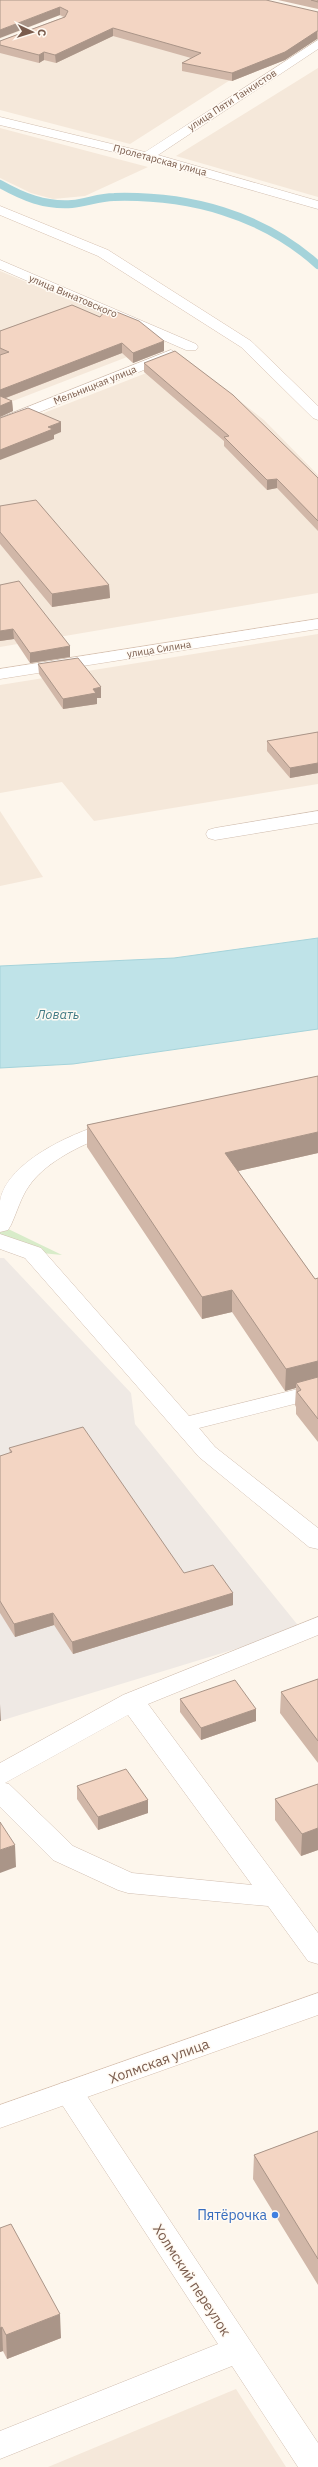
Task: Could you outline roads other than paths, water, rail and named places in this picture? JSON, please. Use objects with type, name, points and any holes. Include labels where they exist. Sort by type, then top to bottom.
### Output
[{"type":"street","name":"улица Пяти Танкистов","points":[[147,156],[318,44]]},
{"type":"street","name":"Пролетарская улица","points":[[0,121],[147,156],[318,205]]},
{"type":"street","points":[[0,210],[103,253],[246,344],[318,415]]},
{"type":"street","name":"улица Винатовского","points":[[0,264],[191,347]]},
{"type":"street","name":"Мельницкая улица","points":[[0,423],[191,347]]},
{"type":"street","name":"улица Силина","points":[[0,674],[318,624]]},
{"type":"street","points":[[215,834],[318,817]]},
{"type":"street","points":[[0,1225],[23,1178],[62,1148],[99,1131],[138,1123]]},
{"type":"street","points":[[0,1241],[33,1253],[207,1452],[318,1541]]},
{"type":"street","points":[[184,1425],[318,1391]]},
{"type":"street","points":[[0,1775],[132,1701],[318,1625]]},
{"type":"street","points":[[132,1701],[318,1954]]},
{"type":"street","points":[[0,1791],[63,1853],[128,1883],[276,1897]]},
{"type":"street","name":"Холмская улица","points":[[0,2117],[318,2004]]},
{"type":"street","name":"Холмский переулок","points":[[69,2092],[316,2467]]},
{"type":"street","points":[[0,2445],[238,2350]]},
{"type":"water","name":"Ловать","points":[[318,938],[318,1029],[73,1064],[0,1068],[0,966],[174,958]]},
{"type":"waterway","points":[[0,184],[26,197],[53,204],[72,204],[114,197],[142,197],[196,204],[223,211],[273,233],[296,247],[318,265]]},
{"type":"place","name":"Пятёрочка","points":[[275,2215]]}]
